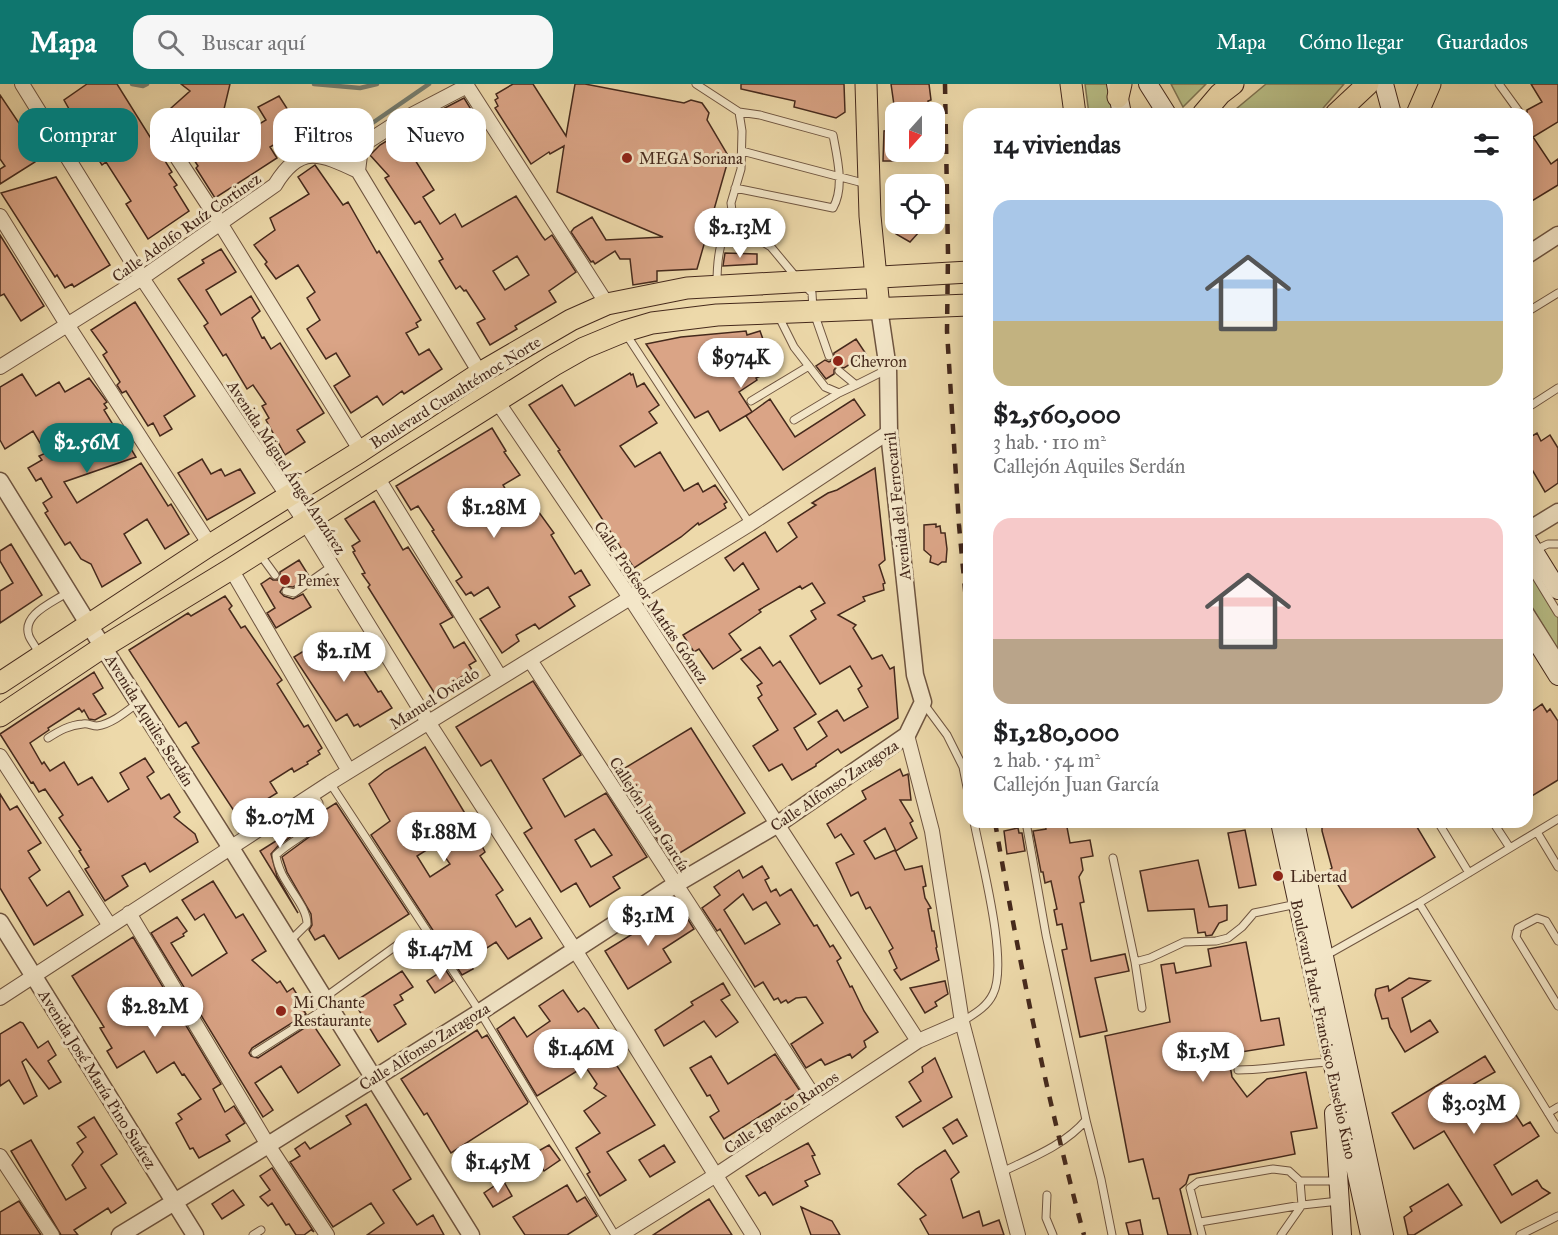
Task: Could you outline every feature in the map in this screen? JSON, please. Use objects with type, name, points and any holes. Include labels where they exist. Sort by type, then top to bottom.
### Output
[{"type":"main road","points":[[866,84],[869,184],[879,308]]},
{"type":"main road","points":[[1071,84],[1074,108]]},
{"type":"main road","points":[[1148,84],[1163,108]]},
{"type":"main road","points":[[1208,108],[1220,94],[1233,84]]},
{"type":"main road","points":[[1342,108],[1368,84]]},
{"type":"main road","points":[[1384,84],[1390,108]]},
{"type":"main road","points":[[1421,108],[1431,84]]},
{"type":"main road","name":"Boulevard Cuauhtémoc Norte","points":[[0,683],[210,544],[361,451],[480,373],[571,320],[607,304],[649,294],[717,285],[963,272]]},
{"type":"main road","name":"Boulevard Cuauhtémoc Norte","points":[[0,716],[103,647],[584,348],[625,331],[652,323],[696,317],[813,310],[963,306]]},
{"type":"main road","points":[[1533,556],[1558,590]]},
{"type":"main road","points":[[1533,636],[1558,676]]},
{"type":"main road","name":"Boulevard Padre Francisco Eusebio Kino","points":[[1281,828],[1297,904],[1316,960],[1384,1235]]},
{"type":"main road","name":"Boulevard Padre Francisco Eusebio Kino","points":[[1296,828],[1331,1062],[1370,1235]]},
{"type":"main road","points":[[1335,1081],[1334,1129],[1342,1235]]},
{"type":"street","name":"Avenida Miguel Ángel Anzúrez","points":[[22,84],[142,278],[305,522],[428,722],[575,950],[753,1235]]},
{"type":"street","points":[[480,373],[358,171],[360,155],[367,142],[398,122],[467,85],[607,304]]},
{"type":"street","name":"Calle Adolfo Ruíz Cortinez","points":[[0,367],[142,278],[275,185],[285,168],[303,156],[326,157],[358,171]]},
{"type":"street","points":[[180,162],[361,451]]},
{"type":"street","points":[[0,216],[68,326],[210,544]]},
{"type":"street","points":[[1533,251],[1558,235]]},
{"type":"street","name":"Avenida del Ferrocarril","points":[[879,308],[888,369],[889,432],[915,675],[923,702]]},
{"type":"street","name":"Calle Profesor Matías Gómez","points":[[496,401],[630,599],[918,1041]]},
{"type":"street","name":"Manuel Oviedo","points":[[0,998],[330,783],[750,524],[889,432]]},
{"type":"street","points":[[377,477],[500,677]]},
{"type":"street","name":"Avenida Aquiles Serdán","points":[[0,481],[471,1235]]},
{"type":"street","points":[[1533,527],[1558,512]]},
{"type":"street","points":[[231,569],[349,771]]},
{"type":"street","name":"Callejón Juan García","points":[[530,660],[820,1106]]},
{"type":"street","name":"Calle Alfonso Zaragoza","points":[[120,1235],[480,1012],[676,884],[778,824],[907,735],[923,702]]},
{"type":"street","points":[[907,735],[932,831],[962,1022],[1018,1235]]},
{"type":"street","points":[[0,756],[110,926]]},
{"type":"street","points":[[129,913],[268,1145],[327,1235]]},
{"type":"street","name":"Avenida José María Pino Suárez","points":[[0,922],[195,1235]]},
{"type":"street","name":"Calle Ignacio Ramos","points":[[620,1235],[716,1175],[918,1041],[962,1022]]},
{"type":"street","points":[[0,1156],[52,1235]]},
{"type":"lane","points":[[696,84],[739,112],[760,115],[833,135],[839,177],[837,201],[833,208],[735,188]]},
{"type":"lane","points":[[1499,84],[1516,108]]},
{"type":"lane","points":[[739,112],[742,131],[741,169],[731,203],[733,219],[748,233],[771,247],[812,293],[813,310],[829,356]]},
{"type":"lane","points":[[742,151],[869,184]]},
{"type":"lane","points":[[717,285],[719,253],[727,226],[733,219]]},
{"type":"lane","points":[[1533,308],[1558,293]]},
{"type":"lane","points":[[777,312],[794,347],[825,387],[839,393]]},
{"type":"lane","points":[[625,331],[750,524]]},
{"type":"lane","points":[[751,401],[809,366]]},
{"type":"lane","points":[[794,420],[839,393],[888,369]]},
{"type":"lane","points":[[838,372],[856,385]]},
{"type":"lane","points":[[1533,404],[1558,388]]},
{"type":"lane","points":[[1533,550],[1548,544],[1558,544]]},
{"type":"lane","points":[[258,552],[275,575]]},
{"type":"lane","points":[[1533,560],[1558,613]]},
{"type":"lane","points":[[286,591],[294,593],[332,566]]},
{"type":"lane","points":[[41,656],[28,634],[29,620],[34,614],[68,592]]},
{"type":"lane","points":[[1533,616],[1558,656]]},
{"type":"lane","points":[[48,738],[65,727],[86,723],[96,726],[122,714],[139,702]]},
{"type":"lane","points":[[923,702],[947,735],[963,767]]},
{"type":"lane","points":[[330,783],[480,1012],[615,1235]]},
{"type":"lane","points":[[289,942],[307,924],[307,915],[289,888],[277,864],[276,855],[320,822],[320,803],[313,794]]},
{"type":"lane","points":[[1316,960],[1419,903],[1558,819]]},
{"type":"lane","points":[[962,1022],[980,1011],[994,993],[998,963],[997,938],[975,828]]},
{"type":"lane","points":[[1027,828],[1046,935],[1112,1235]]},
{"type":"lane","points":[[1442,828],[1469,873]]},
{"type":"lane","points":[[1497,828],[1510,848]]},
{"type":"lane","points":[[1537,832],[1558,867]]},
{"type":"lane","points":[[1113,858],[1135,962],[1142,1008]]},
{"type":"lane","points":[[1419,903],[1558,1129]]},
{"type":"lane","points":[[1135,962],[1150,958],[1184,942],[1216,941],[1228,938],[1254,913],[1297,904]]},
{"type":"lane","points":[[1558,941],[1546,921],[1537,918],[1518,928],[1516,937],[1558,1006]]},
{"type":"lane","points":[[255,1053],[326,1002],[411,935]]},
{"type":"lane","points":[[1238,1070],[1257,1070],[1305,1062],[1331,1062]]},
{"type":"lane","points":[[1548,1113],[1558,1107]]},
{"type":"lane","points":[[1002,1172],[1047,1150],[1076,1132],[1086,1120]]},
{"type":"lane","points":[[1202,1235],[1190,1188],[1198,1182],[1273,1169],[1289,1171],[1300,1181],[1338,1181]]},
{"type":"lane","points":[[1281,1235],[1302,1205],[1300,1181]]},
{"type":"lane","points":[[1047,1195],[1046,1218],[1053,1235]]},
{"type":"lane","points":[[1200,1222],[1339,1201]]},
{"type":"lane","points":[[1520,1235],[1558,1216]]},
{"type":"lane","points":[[253,1235],[261,1230]]},
{"type":"green space","points":[[1085,84],[1111,84],[1116,108],[1088,108]]},
{"type":"green space","points":[[1171,84],[1206,84],[1183,107]]},
{"type":"green space","points":[[1266,84],[1344,84],[1323,108],[1237,108]]},
{"type":"green space","points":[[1533,578],[1558,618],[1558,649],[1533,609]]},
{"type":"building","points":[[87,84],[117,84],[132,108],[68,108],[64,100]]},
{"type":"building","points":[[181,84],[230,84],[224,108],[171,108],[190,91]]},
{"type":"building","points":[[513,84],[533,84],[566,136],[575,84],[684,103],[691,100],[702,103],[709,113],[707,120],[729,157],[697,269],[657,271],[657,281],[633,285],[630,259],[620,259],[615,251],[595,264],[591,262],[571,232],[592,217],[606,240],[663,237],[557,192],[564,146],[550,154],[549,152],[531,164],[495,108],[498,106],[495,100],[498,98],[496,94]]},
{"type":"building","points":[[741,84],[844,84],[845,112],[836,118],[794,107],[795,101],[741,89]]},
{"type":"building","points":[[891,84],[929,84],[931,100],[928,102],[894,102]]},
{"type":"building","points":[[1531,84],[1558,84],[1558,122],[1533,137],[1533,108],[1531,108],[1542,102]]},
{"type":"building","points":[[0,95],[18,122],[18,162],[35,162],[0,184],[0,169],[5,166],[0,159]]},
{"type":"building","points":[[279,96],[287,108],[273,108],[273,145],[270,147],[273,152],[273,161],[215,198],[196,168],[198,166],[195,162],[261,162],[261,123],[266,120],[261,108],[258,107]]},
{"type":"building","points":[[464,98],[470,108],[445,108]]},
{"type":"building","points":[[138,118],[150,137],[150,162],[166,162],[172,172],[169,174],[177,185],[174,187],[189,211],[148,239],[126,204],[131,201],[106,162],[138,162]]},
{"type":"building","points":[[884,131],[885,161],[883,161]]},
{"type":"building","points":[[1533,137],[1551,164],[1558,159],[1558,185],[1533,200]]},
{"type":"building","points":[[386,141],[386,162],[416,162],[434,190],[423,197],[440,224],[455,214],[462,227],[516,196],[545,240],[552,235],[576,272],[549,291],[556,302],[515,326],[517,329],[490,345],[477,323],[485,319],[466,290],[464,291],[460,286],[456,289],[439,261],[443,259],[420,221],[415,224],[385,178],[389,176],[374,159],[374,151]],"holes":[[[517,256],[529,275],[505,290],[493,271]]]},
{"type":"building","points":[[315,165],[343,205],[348,202],[377,253],[379,251],[421,320],[416,323],[418,327],[406,333],[419,355],[429,349],[442,369],[404,394],[402,391],[383,405],[377,396],[351,413],[334,386],[350,376],[336,353],[326,359],[307,329],[320,320],[307,298],[315,292],[298,265],[276,279],[254,245],[275,230],[270,218],[309,194],[298,177]]},
{"type":"building","points":[[56,177],[110,265],[74,287],[72,284],[65,288],[57,275],[55,277],[1,193]]},
{"type":"building","points":[[896,234],[917,234],[910,242]]},
{"type":"building","points":[[0,235],[44,306],[21,321],[4,294],[0,296]]},
{"type":"building","points":[[221,249],[236,272],[206,290],[221,315],[251,296],[260,311],[252,318],[262,338],[264,337],[271,349],[280,343],[324,413],[297,430],[305,442],[285,455],[266,420],[269,418],[262,406],[266,404],[253,385],[247,389],[226,354],[223,356],[204,326],[208,323],[178,279],[204,263],[202,260]]},
{"type":"building","points":[[725,253],[757,254],[757,264],[723,266]]},
{"type":"building","points":[[135,302],[195,396],[164,416],[172,429],[160,436],[153,423],[148,426],[126,391],[122,393],[117,385],[120,382],[103,355],[107,352],[91,330]]},
{"type":"building","points":[[746,331],[747,335],[760,331],[764,342],[767,341],[772,348],[776,369],[756,378],[757,380],[739,392],[752,412],[720,431],[708,411],[695,418],[646,344],[681,337]]},
{"type":"building","name":"Chevron","points":[[856,339],[866,354],[844,368],[837,366],[834,374],[826,379],[816,366],[825,360],[829,362],[833,360],[834,353]]},
{"type":"building","points":[[630,373],[633,374],[637,387],[644,383],[659,405],[649,412],[657,423],[620,446],[635,467],[660,452],[684,491],[698,483],[703,492],[715,485],[727,502],[724,504],[726,508],[699,525],[698,523],[634,568],[529,405],[562,385],[575,406]]},
{"type":"building","points":[[22,374],[36,396],[59,382],[65,392],[89,378],[107,402],[104,404],[107,408],[104,410],[136,457],[64,482],[77,503],[141,463],[168,506],[171,504],[189,534],[165,549],[147,519],[124,534],[141,563],[102,587],[91,564],[81,559],[70,542],[65,545],[45,513],[48,511],[43,503],[52,497],[41,478],[36,481],[28,468],[42,460],[39,456],[46,453],[33,431],[5,449],[0,440],[0,387]]},
{"type":"building","points":[[770,399],[795,437],[854,399],[865,415],[783,470],[746,416]]},
{"type":"building","points":[[492,428],[506,451],[504,452],[520,475],[503,485],[510,497],[501,504],[507,514],[515,526],[538,511],[554,533],[551,535],[575,574],[581,570],[590,585],[569,597],[575,606],[539,629],[535,624],[516,635],[519,641],[502,653],[480,619],[500,607],[488,587],[474,596],[471,592],[466,595],[456,581],[462,577],[432,531],[434,530],[418,506],[411,510],[396,486]]},
{"type":"building","points":[[1537,433],[1541,441],[1550,435],[1558,448],[1558,483],[1545,492],[1533,471],[1533,435]]},
{"type":"building","points":[[202,459],[211,474],[221,469],[225,476],[240,469],[255,493],[207,520],[178,473]]},
{"type":"building","points":[[875,468],[885,560],[879,565],[885,583],[883,584],[884,590],[863,597],[865,601],[838,615],[856,625],[853,628],[872,659],[882,655],[890,669],[894,667],[898,718],[841,753],[838,749],[816,766],[792,780],[782,764],[769,771],[753,746],[778,730],[758,698],[762,695],[757,686],[762,683],[741,659],[760,647],[773,666],[780,661],[816,714],[794,728],[807,750],[827,736],[818,722],[837,710],[844,721],[868,707],[858,689],[862,686],[850,666],[820,684],[790,636],[816,619],[811,611],[825,603],[812,583],[802,589],[800,586],[759,610],[761,612],[729,634],[741,650],[713,669],[699,649],[694,652],[683,635],[759,589],[743,563],[734,571],[725,558],[765,532],[777,552],[797,537],[788,523],[816,505],[812,503]]},
{"type":"building","points":[[374,501],[403,550],[408,547],[453,617],[440,624],[454,648],[464,642],[476,661],[469,665],[472,670],[435,694],[368,587],[370,585],[362,574],[365,573],[353,552],[355,551],[352,546],[360,541],[345,519]]},
{"type":"building","points":[[936,524],[936,527],[940,526],[941,533],[945,533],[947,549],[946,562],[938,565],[930,562],[931,556],[924,550],[924,525]]},
{"type":"building","points":[[11,544],[42,595],[0,623],[0,591],[13,583],[0,561],[0,551]]},
{"type":"building","points":[[299,560],[309,576],[293,587],[284,586],[280,592],[293,599],[303,594],[311,607],[276,628],[267,613],[275,608],[261,584],[270,578],[278,580],[280,572]]},
{"type":"building","points":[[225,596],[232,606],[229,609],[241,628],[245,626],[282,680],[277,684],[304,727],[308,725],[322,748],[318,751],[320,754],[307,762],[308,764],[294,772],[292,768],[270,782],[277,793],[238,817],[192,747],[199,743],[186,722],[179,727],[129,650],[188,613],[191,616]]},
{"type":"building","points":[[346,636],[359,656],[356,658],[378,692],[381,691],[392,708],[360,727],[358,724],[354,726],[347,714],[336,721],[294,657],[307,649],[312,657]]},
{"type":"building","points":[[94,672],[103,688],[93,694],[106,714],[95,720],[89,719],[84,710],[82,712],[79,708],[48,728],[49,730],[30,743],[42,764],[44,762],[50,771],[64,762],[78,785],[92,777],[108,802],[129,789],[120,773],[145,758],[154,772],[147,777],[161,799],[169,794],[180,812],[174,817],[195,834],[198,842],[150,872],[145,863],[122,876],[128,886],[105,901],[85,869],[89,867],[79,851],[81,850],[59,818],[63,815],[45,789],[39,792],[33,782],[31,783],[0,734]]},
{"type":"building","points":[[533,681],[581,755],[543,779],[565,817],[606,793],[647,857],[613,877],[620,888],[590,907],[576,883],[561,892],[524,833],[532,828],[491,760],[481,766],[456,727]],"holes":[[[594,829],[612,855],[591,867],[575,840]]]},
{"type":"building","points":[[1542,704],[1547,712],[1550,709],[1558,721],[1558,780],[1533,795],[1533,711]]},
{"type":"building","points":[[691,728],[745,813],[670,859],[615,774]]},
{"type":"building","points":[[425,747],[478,835],[485,852],[480,856],[503,890],[496,895],[516,927],[530,918],[542,938],[508,959],[496,942],[468,960],[473,969],[462,975],[371,835],[390,821],[369,784],[385,771]],"holes":[[[436,844],[450,864],[430,877],[417,856]]]},
{"type":"building","points":[[900,769],[903,776],[908,774],[911,800],[900,800],[913,821],[910,823],[917,838],[896,851],[885,828],[864,841],[875,859],[895,850],[905,870],[922,866],[926,886],[923,887],[925,898],[931,908],[928,909],[939,960],[901,980],[894,970],[897,968],[889,951],[893,948],[882,928],[870,907],[866,909],[858,892],[851,896],[836,863],[854,854],[841,834],[835,838],[827,824],[866,799],[862,791]]},
{"type":"building","points":[[0,794],[10,810],[17,806],[41,843],[28,851],[40,870],[29,878],[47,906],[69,891],[83,915],[34,945],[0,888]]},
{"type":"building","points":[[336,803],[409,914],[339,959],[324,935],[315,940],[309,930],[312,925],[311,914],[287,872],[282,857],[324,826],[325,810]]},
{"type":"building","points":[[314,817],[311,822],[278,846],[271,854],[277,876],[298,913],[260,851]]},
{"type":"building","points":[[1018,828],[1019,833],[1022,833],[1025,851],[1007,854],[1004,831]]},
{"type":"building","points":[[1067,828],[1070,843],[1090,840],[1093,856],[1081,858],[1083,870],[1079,877],[1084,902],[1080,903],[1091,961],[1125,954],[1129,971],[1095,978],[1107,1031],[1080,1037],[1062,950],[1067,949],[1062,924],[1057,925],[1054,910],[1057,909],[1051,881],[1045,883],[1043,872],[1041,872],[1033,831]]},
{"type":"building","points":[[1322,828],[1418,828],[1435,857],[1352,908],[1329,870],[1332,868]]},
{"type":"building","points":[[1245,830],[1256,885],[1239,888],[1228,833]]},
{"type":"building","points":[[1198,860],[1209,907],[1227,905],[1227,920],[1219,923],[1212,935],[1206,936],[1205,932],[1198,933],[1194,909],[1148,911],[1140,871]]},
{"type":"building","points":[[762,866],[769,878],[765,880],[771,892],[776,889],[780,896],[791,889],[814,926],[817,925],[830,947],[833,945],[841,958],[837,961],[850,987],[852,986],[864,1011],[878,1032],[864,1041],[866,1047],[852,1058],[850,1054],[825,1065],[821,1059],[806,1068],[791,1044],[823,1023],[806,997],[781,1003],[778,998],[774,1000],[763,982],[755,987],[720,929],[717,931],[702,908],[720,895],[714,887],[739,870],[743,878]],"holes":[[[743,894],[753,910],[766,902],[780,924],[745,944],[724,910]]]},
{"type":"building","points":[[213,881],[236,918],[243,914],[266,951],[252,960],[277,983],[280,981],[287,992],[293,988],[307,1010],[304,1011],[306,1014],[252,1048],[249,1053],[251,1056],[258,1058],[312,1023],[340,1065],[298,1093],[281,1066],[255,1083],[273,1110],[263,1117],[151,933],[177,917],[187,931],[183,934],[184,936],[171,943],[192,976],[227,953],[204,914],[195,920],[182,900]]},
{"type":"building","points":[[679,905],[694,929],[663,949],[671,962],[628,989],[605,951]]},
{"type":"building","points":[[133,937],[221,1084],[213,1089],[225,1112],[234,1106],[245,1123],[226,1135],[230,1141],[199,1158],[193,1148],[190,1149],[176,1123],[182,1119],[178,1114],[201,1099],[184,1074],[182,1075],[174,1062],[157,1073],[144,1051],[117,1068],[107,1051],[112,1048],[100,1028],[104,1027],[72,976]]},
{"type":"building","points":[[1246,942],[1261,1021],[1279,1018],[1284,1045],[1228,1054],[1232,1077],[1247,1097],[1267,1079],[1306,1072],[1317,1128],[1291,1132],[1295,1154],[1189,1175],[1186,1184],[1180,1189],[1191,1235],[1168,1235],[1159,1198],[1153,1199],[1143,1159],[1129,1162],[1105,1036],[1170,1022],[1161,965],[1174,963],[1176,973],[1211,966],[1208,949]]},
{"type":"building","points":[[445,969],[453,981],[435,993],[427,981]]},
{"type":"building","points":[[402,971],[413,987],[400,995],[403,1000],[394,1005],[406,1024],[378,1042],[354,1002]]},
{"type":"building","points":[[1409,978],[1430,981],[1402,998],[1411,1032],[1430,1020],[1438,1032],[1405,1052],[1390,1027],[1388,1018],[1382,1019],[1375,995],[1376,989],[1388,986],[1389,991]]},
{"type":"building","points":[[945,981],[948,994],[935,1002],[937,1006],[925,1013],[910,988]]},
{"type":"building","points":[[723,983],[730,995],[721,1000],[738,1022],[716,1037],[704,1021],[664,1046],[655,1030],[693,1005],[691,1002]]},
{"type":"building","points":[[563,990],[578,1012],[584,1008],[588,1012],[610,1046],[608,1052],[655,1125],[607,1152],[626,1180],[600,1196],[576,1148],[600,1133],[584,1111],[606,1096],[594,1088],[597,1084],[585,1066],[537,1096],[497,1029],[514,1017],[527,1037],[550,1021],[539,1006]]},
{"type":"building","points":[[20,1022],[23,1023],[38,1048],[48,1041],[56,1055],[48,1061],[61,1082],[49,1089],[26,1059],[22,1062],[37,1096],[24,1104],[9,1080],[0,1086],[0,1034]]},
{"type":"building","points":[[477,1030],[482,1038],[487,1035],[528,1102],[451,1153],[427,1113],[424,1115],[401,1079]]},
{"type":"building","points":[[775,1054],[800,1091],[724,1139],[710,1117],[719,1111],[690,1068],[711,1056],[728,1084]]},
{"type":"building","points":[[1485,1056],[1495,1072],[1470,1086],[1469,1090],[1481,1109],[1503,1095],[1523,1126],[1530,1122],[1539,1136],[1494,1165],[1512,1195],[1537,1180],[1542,1188],[1550,1193],[1501,1223],[1444,1131],[1414,1149],[1392,1113]]},
{"type":"building","points":[[935,1058],[952,1097],[903,1127],[896,1117],[921,1101],[909,1082],[923,1072],[922,1067]]},
{"type":"building","points":[[366,1104],[411,1179],[393,1190],[417,1225],[433,1215],[444,1235],[367,1235],[384,1223],[371,1203],[333,1227],[290,1162],[300,1156],[295,1149],[305,1142],[310,1149],[351,1124],[346,1116]]},
{"type":"building","points":[[94,1117],[117,1154],[101,1165],[126,1203],[111,1213],[108,1208],[74,1230],[78,1235],[61,1235],[11,1151],[31,1140],[66,1200],[86,1188],[72,1165],[83,1152],[77,1143],[86,1137],[78,1127]]},
{"type":"building","points":[[957,1119],[967,1136],[953,1144],[943,1128]]},
{"type":"building","points":[[808,1143],[815,1155],[812,1156],[820,1174],[805,1181],[808,1186],[773,1205],[765,1192],[759,1196],[746,1176]]},
{"type":"building","points":[[549,1145],[560,1160],[544,1171],[533,1154]]},
{"type":"building","points":[[664,1145],[675,1162],[650,1177],[639,1160]]},
{"type":"building","points":[[945,1150],[959,1172],[951,1179],[963,1218],[979,1211],[983,1226],[999,1220],[1004,1235],[929,1235],[920,1219],[926,1215],[898,1184]]},
{"type":"building","points":[[272,1168],[314,1232],[311,1230],[304,1235],[296,1235],[289,1224],[286,1225],[272,1203],[268,1206],[260,1197],[270,1190],[260,1176]]},
{"type":"building","points":[[503,1180],[512,1196],[493,1207],[484,1193]]},
{"type":"building","points":[[1448,1184],[1462,1205],[1414,1235],[1408,1235],[1404,1217],[1412,1211],[1410,1207]]},
{"type":"building","points":[[567,1185],[577,1202],[585,1197],[597,1216],[567,1235],[525,1235],[513,1217]]},
{"type":"building","points":[[233,1190],[244,1205],[222,1219],[212,1204]]},
{"type":"building","points":[[709,1199],[732,1235],[653,1235],[693,1209]]},
{"type":"building","points":[[19,1201],[41,1235],[0,1235],[0,1212]]},
{"type":"building","points":[[801,1207],[832,1221],[840,1235],[811,1235]]},
{"type":"building","points":[[1140,1220],[1143,1235],[1129,1235],[1126,1223]]},
{"type":"waterway","points":[[132,84],[143,86],[147,84]]},
{"type":"waterway","points":[[314,84],[360,88],[377,84]]},
{"type":"waterway","points":[[374,122],[429,84]]},
{"type":"railway","points":[[945,84],[947,331],[963,568]]},
{"type":"railway","points":[[996,828],[1035,1030],[1084,1235]]},
{"type":"place","name":"MEGA Soriana","points":[[627,158]]},
{"type":"place","name":"Chevron","points":[[838,361]]},
{"type":"place","name":"Pemex","points":[[285,580]]},
{"type":"place","name":"Libertad","points":[[1278,876]]},
{"type":"place","name":"Mi Chante Restaurante","points":[[281,1011]]}]
